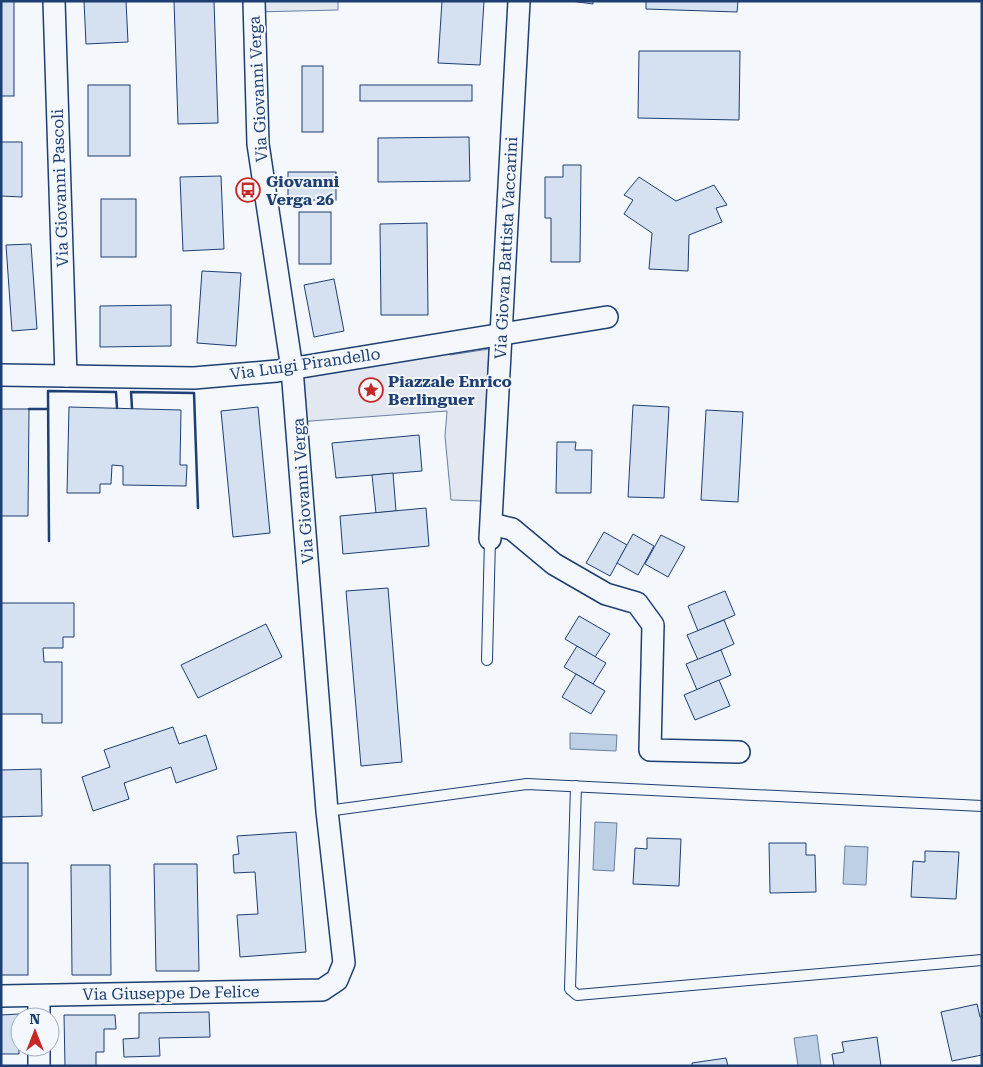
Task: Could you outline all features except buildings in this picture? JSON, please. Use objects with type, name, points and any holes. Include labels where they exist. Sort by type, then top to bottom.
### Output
[{"type":"street","name":"Via Giovanni Pascoli","points":[[54,1],[66,376]]},
{"type":"street","name":"Via Giovanni Verga","points":[[254,1],[258,144],[292,370],[327,811],[344,963],[337,980]]},
{"type":"street","name":"Via Giovan Battista Vaccarini","points":[[491,532],[519,1]]},
{"type":"street","name":"Via Luigi Pirandello","points":[[1,375],[194,378],[292,370],[607,317]]},
{"type":"street","points":[[491,532],[512,530],[554,564],[606,594],[637,604],[653,625],[650,750],[739,752]]},
{"type":"street","name":"Via Giuseppe De Felice","points":[[1,996],[322,990],[337,980]]},
{"type":"street","points":[[39,996],[39,1007]]},
{"type":"lane","points":[[487,660],[491,532]]},
{"type":"lane","points":[[327,811],[527,784],[982,806]]},
{"type":"lane","points":[[576,786],[570,989],[577,995],[982,960]]},
{"type":"shaded area","points":[[254,1],[338,1],[338,10],[254,12]]},
{"type":"shaded area","name":"Piazzale Enrico Berlinguer","points":[[450,343],[450,355],[489,349],[481,501],[451,500],[445,436],[447,411],[297,422],[292,369]]},
{"type":"water","points":[[570,733],[617,735],[616,751],[570,749]]},
{"type":"water","points":[[595,822],[617,823],[614,871],[593,870]]},
{"type":"water","points":[[845,846],[868,847],[866,885],[843,884]]},
{"type":"water","points":[[817,1035],[821,1066],[798,1066],[794,1038]]},
{"type":"wall","points":[[49,541],[48,391],[116,392],[117,408]]},
{"type":"wall","points":[[132,408],[131,392],[194,393],[198,508]]},
{"type":"wall","points":[[29,409],[48,409]]},
{"type":"place","name":"Giovanni Verga 26","points":[[248,190]]},
{"type":"place","name":"Piazzale Enrico Berlinguer","points":[[371,390]]}]
